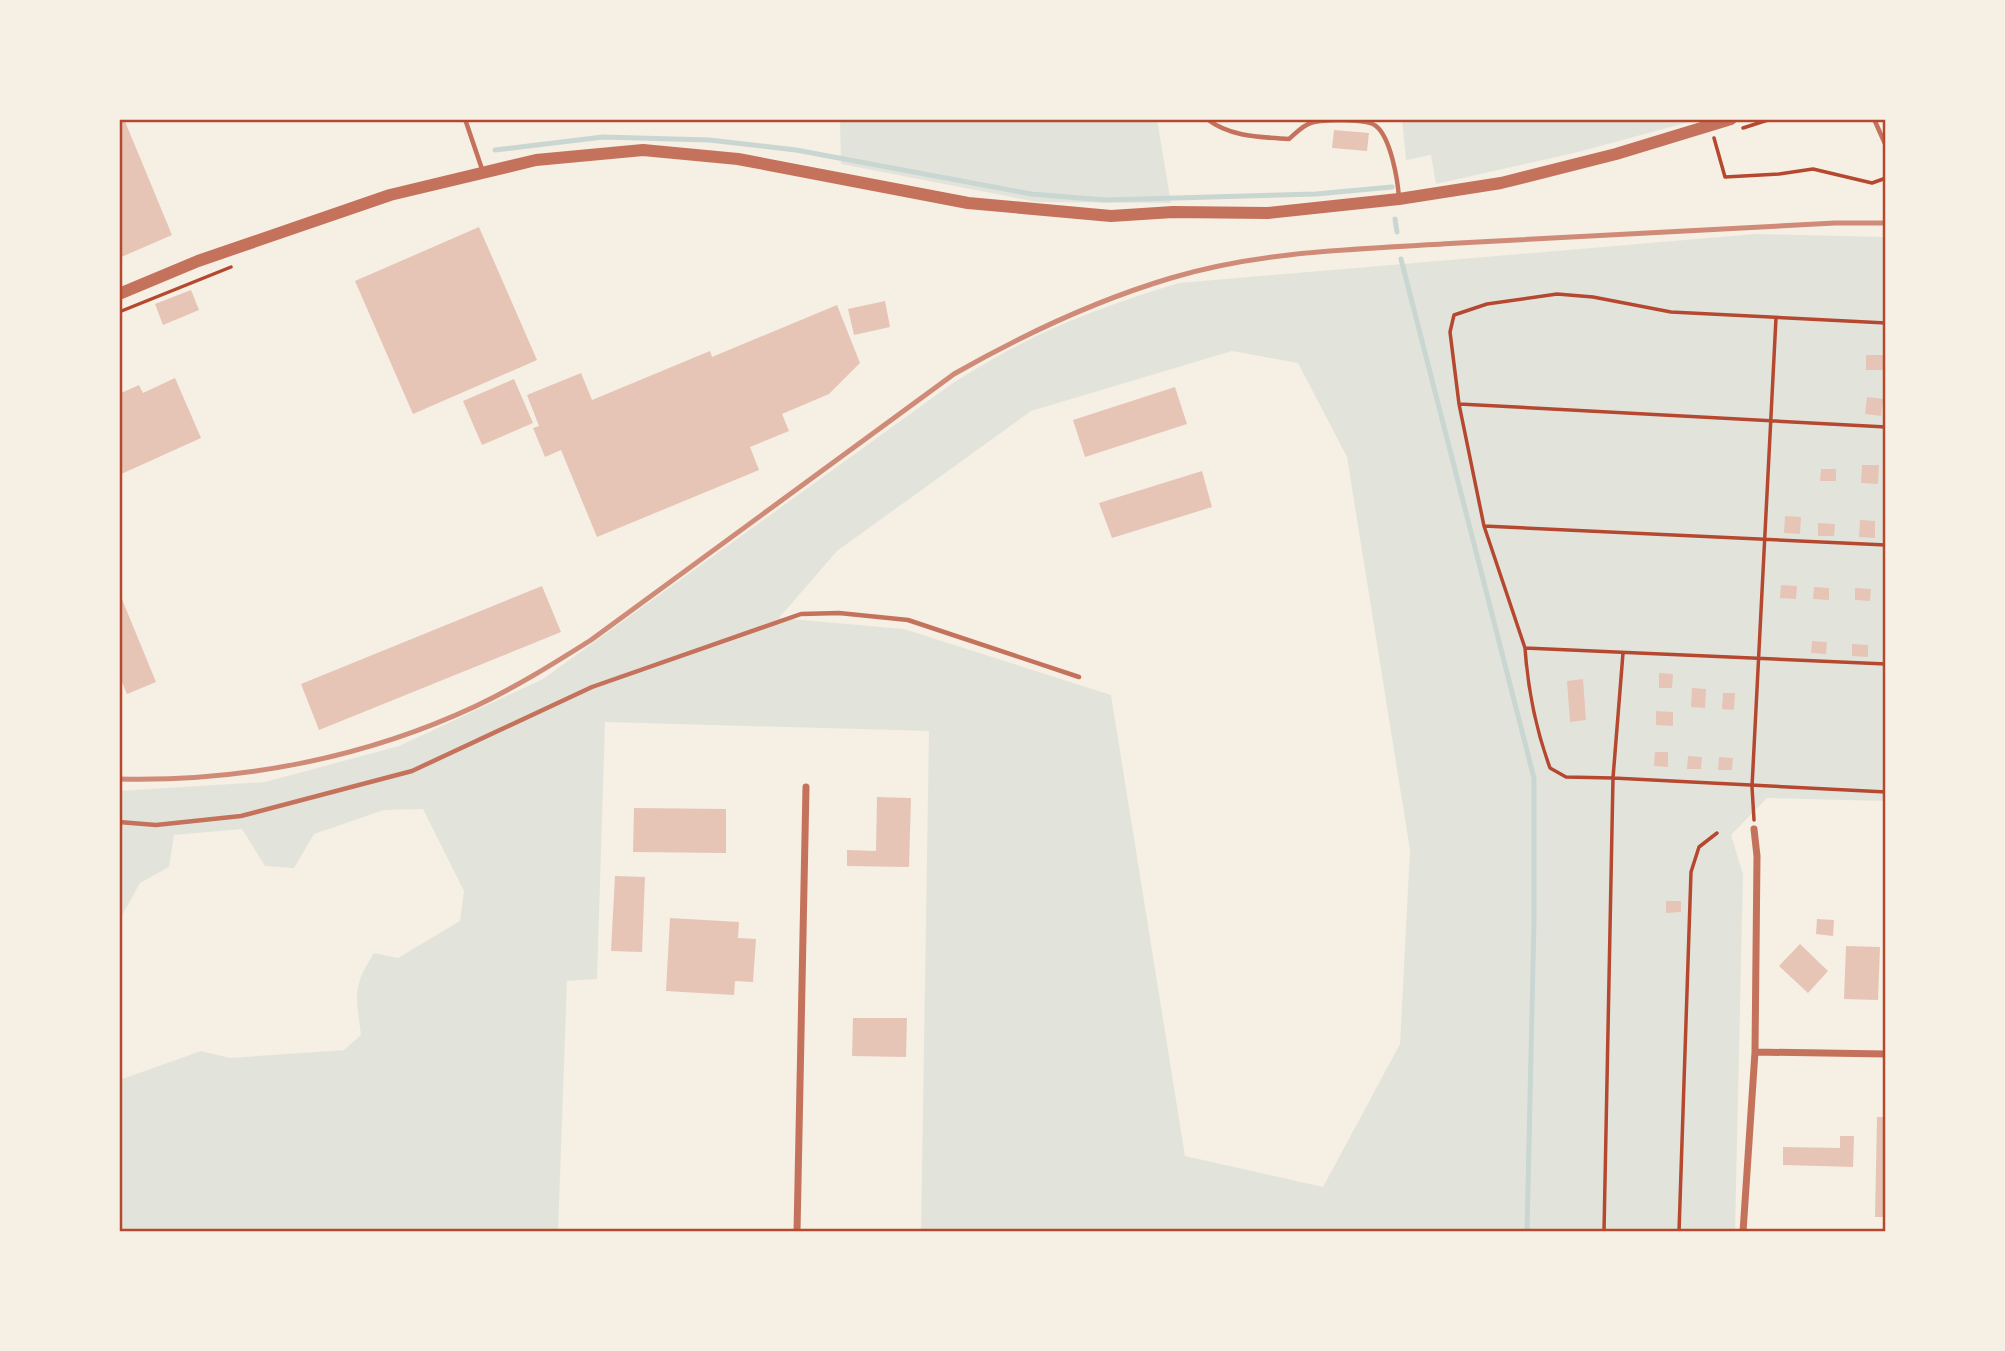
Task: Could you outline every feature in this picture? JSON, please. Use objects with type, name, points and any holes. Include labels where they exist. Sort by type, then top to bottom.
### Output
[{"type":"street","points":[[119,294],[198,261],[390,195],[536,160],[643,150],[738,159],[968,203],[1111,216],[1173,212],[1268,212],[1399,200],[1501,183],[1734,124]]},
{"type":"street","points":[[797,1232],[806,787]]},
{"type":"street","points":[[1743,1232],[1755,1052],[1757,856],[1754,829]]},
{"type":"street","points":[[1755,1052],[1886,1054]]},
{"type":"lane","points":[[466,119],[484,173]]},
{"type":"lane","points":[[1207,119],[1219,129],[1238,134],[1289,139],[1311,122],[1362,121],[1376,126],[1385,140],[1398,180],[1399,200]]},
{"type":"lane","points":[[1874,119],[1886,146]]},
{"type":"lane","points":[[119,822],[156,825],[241,816],[412,771],[592,687],[801,614],[839,613],[908,620],[1079,677]]},
{"type":"path","points":[[1734,124],[1771,119]]},
{"type":"path","points":[[1702,140],[1725,133]]},
{"type":"path","points":[[1714,137],[1726,177],[1813,169],[1872,183],[1886,178]]},
{"type":"path","points":[[119,312],[243,262]]},
{"type":"path","points":[[1886,323],[1671,312],[1593,297],[1557,294],[1487,304],[1454,315],[1450,332],[1459,404],[1484,526],[1525,648],[1527,689],[1539,738],[1550,768],[1566,777],[1886,792]]},
{"type":"path","points":[[1754,829],[1752,786],[1776,318]]},
{"type":"path","points":[[1459,404],[1886,427]]},
{"type":"path","points":[[1484,526],[1886,545]]},
{"type":"path","points":[[1525,648],[1886,664]]},
{"type":"path","points":[[1604,1232],[1613,778],[1623,653]]},
{"type":"path","points":[[1679,1232],[1691,872],[1699,847],[1717,833]]},
{"type":"shaded area","points":[[840,119],[1157,119],[1171,203],[1037,202],[841,164]]},
{"type":"shaded area","points":[[1402,119],[1700,119],[1578,152],[1436,184],[1431,155],[1406,160]]},
{"type":"shaded area","points":[[1755,234],[1886,237],[1886,801],[1767,798],[1731,835],[1743,874],[1735,1232],[921,1232],[929,731],[605,722],[597,979],[567,981],[558,1232],[119,1232],[119,1080],[201,1051],[230,1058],[344,1050],[361,1035],[357,992],[362,975],[374,953],[398,958],[460,921],[464,891],[423,809],[384,810],[314,834],[294,868],[265,866],[242,829],[174,835],[169,867],[140,883],[119,921],[119,791],[265,782],[399,746],[543,679],[953,383],[1050,330],[1113,304],[1179,283]],"holes":[[[1232,351],[1298,363],[1347,457],[1410,850],[1400,1044],[1323,1187],[1185,1156],[1111,695],[904,629],[779,618],[837,551],[1031,411]]]},
{"type":"building","points":[[119,119],[124,119],[172,235],[119,258]]},
{"type":"building","points":[[1334,130],[1369,133],[1367,151],[1332,148]]},
{"type":"building","points":[[479,227],[537,360],[413,414],[355,281]]},
{"type":"building","points":[[191,290],[199,310],[163,325],[155,304]]},
{"type":"building","points":[[885,301],[890,327],[854,335],[848,309]]},
{"type":"building","points":[[837,305],[860,363],[829,394],[782,414],[789,431],[750,447],[759,470],[597,537],[561,450],[545,457],[533,428],[539,426],[527,395],[581,373],[592,400],[710,351],[712,357]]},
{"type":"building","points":[[1866,355],[1884,355],[1884,370],[1866,370]]},
{"type":"building","points":[[175,378],[201,438],[119,475],[119,394],[139,385],[143,393]]},
{"type":"building","points":[[514,379],[533,423],[482,445],[463,401]]},
{"type":"building","points":[[1175,387],[1187,424],[1085,457],[1073,420]]},
{"type":"building","points":[[1867,397],[1883,399],[1881,416],[1865,414]]},
{"type":"building","points":[[1862,465],[1879,465],[1878,484],[1861,483]]},
{"type":"building","points":[[1821,469],[1836,469],[1836,481],[1820,481]]},
{"type":"building","points":[[1202,471],[1212,507],[1112,538],[1099,503]]},
{"type":"building","points":[[1785,516],[1801,517],[1800,534],[1784,533]]},
{"type":"building","points":[[1860,520],[1875,521],[1875,538],[1859,537]]},
{"type":"building","points":[[1818,523],[1835,524],[1834,536],[1818,536]]},
{"type":"building","points":[[1781,585],[1797,586],[1796,599],[1780,598]]},
{"type":"building","points":[[542,586],[561,632],[319,730],[301,684]]},
{"type":"building","points":[[1814,587],[1829,588],[1829,600],[1813,599]]},
{"type":"building","points":[[1855,588],[1871,589],[1870,601],[1855,600]]},
{"type":"building","points":[[119,592],[156,682],[127,694],[119,675]]},
{"type":"building","points":[[1812,641],[1827,642],[1826,654],[1811,653]]},
{"type":"building","points":[[1852,644],[1868,645],[1868,657],[1852,656]]},
{"type":"building","points":[[1659,673],[1673,674],[1672,688],[1659,688]]},
{"type":"building","points":[[1583,679],[1586,720],[1570,722],[1567,681]]},
{"type":"building","points":[[1692,688],[1706,689],[1705,708],[1691,707]]},
{"type":"building","points":[[1723,693],[1735,693],[1734,710],[1722,709]]},
{"type":"building","points":[[1656,711],[1673,712],[1673,726],[1656,725]]},
{"type":"building","points":[[1655,752],[1668,752],[1668,767],[1654,766]]},
{"type":"building","points":[[1688,756],[1702,757],[1701,769],[1687,769]]},
{"type":"building","points":[[1719,757],[1733,758],[1732,770],[1718,770]]},
{"type":"building","points":[[877,797],[911,798],[909,867],[847,866],[847,850],[876,851]]},
{"type":"building","points":[[634,808],[726,809],[726,853],[633,852]]},
{"type":"building","points":[[615,876],[645,877],[642,952],[611,951]]},
{"type":"building","points":[[1666,901],[1681,901],[1681,912],[1666,913]]},
{"type":"building","points":[[670,918],[739,922],[738,938],[756,939],[753,982],[735,981],[734,995],[666,991]]},
{"type":"building","points":[[1817,919],[1834,920],[1833,936],[1816,934]]},
{"type":"building","points":[[1800,944],[1828,971],[1808,993],[1779,966]]},
{"type":"building","points":[[1846,946],[1880,947],[1878,1000],[1844,999]]},
{"type":"building","points":[[853,1018],[907,1018],[906,1057],[852,1056]]},
{"type":"building","points":[[1877,1117],[1886,1117],[1886,1217],[1875,1217]]},
{"type":"building","points":[[1840,1136],[1854,1136],[1853,1167],[1783,1165],[1783,1147],[1840,1148]]},
{"type":"waterway","points":[[495,150],[603,137],[709,140],[796,150],[1031,194],[1105,200],[1316,194],[1392,187]]},
{"type":"waterway","points":[[1395,219],[1397,232]]},
{"type":"waterway","points":[[1401,259],[1534,778],[1534,921],[1527,1232]]},
{"type":"railway","points":[[119,779],[211,776],[302,763],[391,740],[476,706],[591,640],[954,374],[1060,320],[1114,297],[1171,278],[1278,256],[1351,249],[1788,225],[1886,223]]}]
